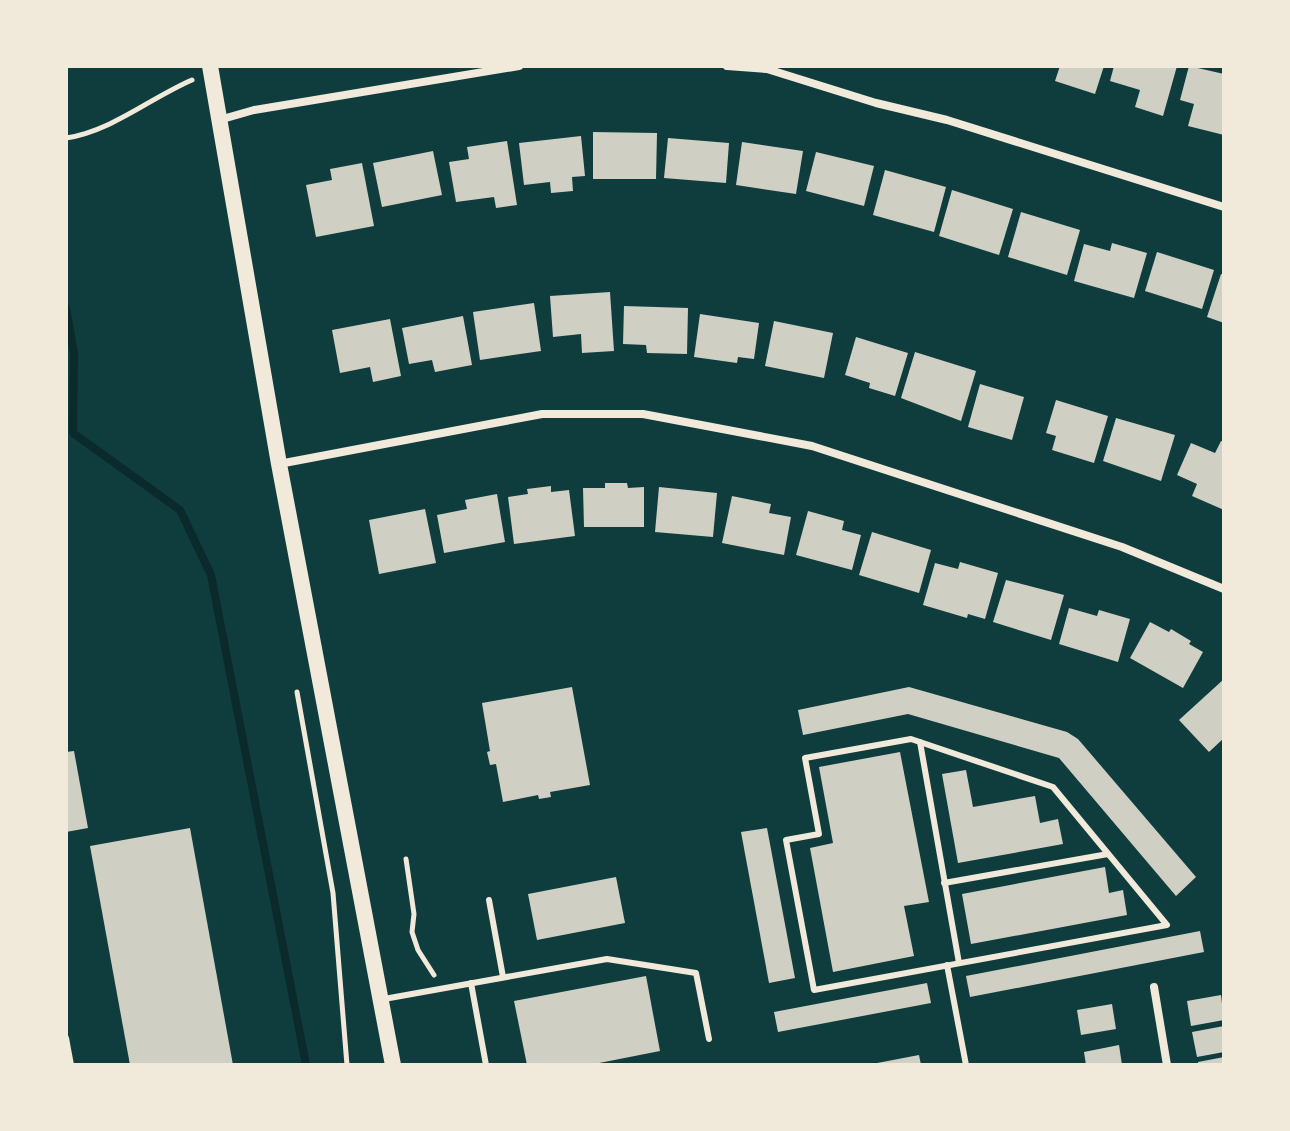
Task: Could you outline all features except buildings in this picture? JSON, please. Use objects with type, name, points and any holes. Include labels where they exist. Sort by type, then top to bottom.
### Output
[{"type":"main road","points":[[210,69],[279,464],[393,1065]]},
{"type":"street","points":[[219,120],[254,110],[519,66]]},
{"type":"street","points":[[727,66],[767,69],[876,103],[947,120],[1224,207]]},
{"type":"street","points":[[279,464],[542,414],[643,414],[812,446],[1122,547],[1224,589]]},
{"type":"street","points":[[1154,987],[1167,1065]]},
{"type":"lane","points":[[911,739],[920,742],[1053,787],[1167,925],[814,990],[786,840],[819,834],[805,758],[911,739]]},
{"type":"lane","points":[[920,742],[959,963]]},
{"type":"lane","points":[[944,883],[1108,854]]},
{"type":"lane","points":[[489,900],[503,977]]},
{"type":"lane","points":[[381,1000],[607,959],[696,973],[709,1039]]},
{"type":"lane","points":[[947,965],[966,1065]]},
{"type":"lane","points":[[471,983],[486,1065]]},
{"type":"lane","points":[[66,1038],[71,1065]]},
{"type":"path","points":[[66,138],[116,121],[210,69]]},
{"type":"path","points":[[406,859],[414,914],[412,932],[418,950],[442,989]]},
{"type":"waterway","points":[[66,308],[74,353],[73,433],[180,510],[211,575],[306,1065]]}]
